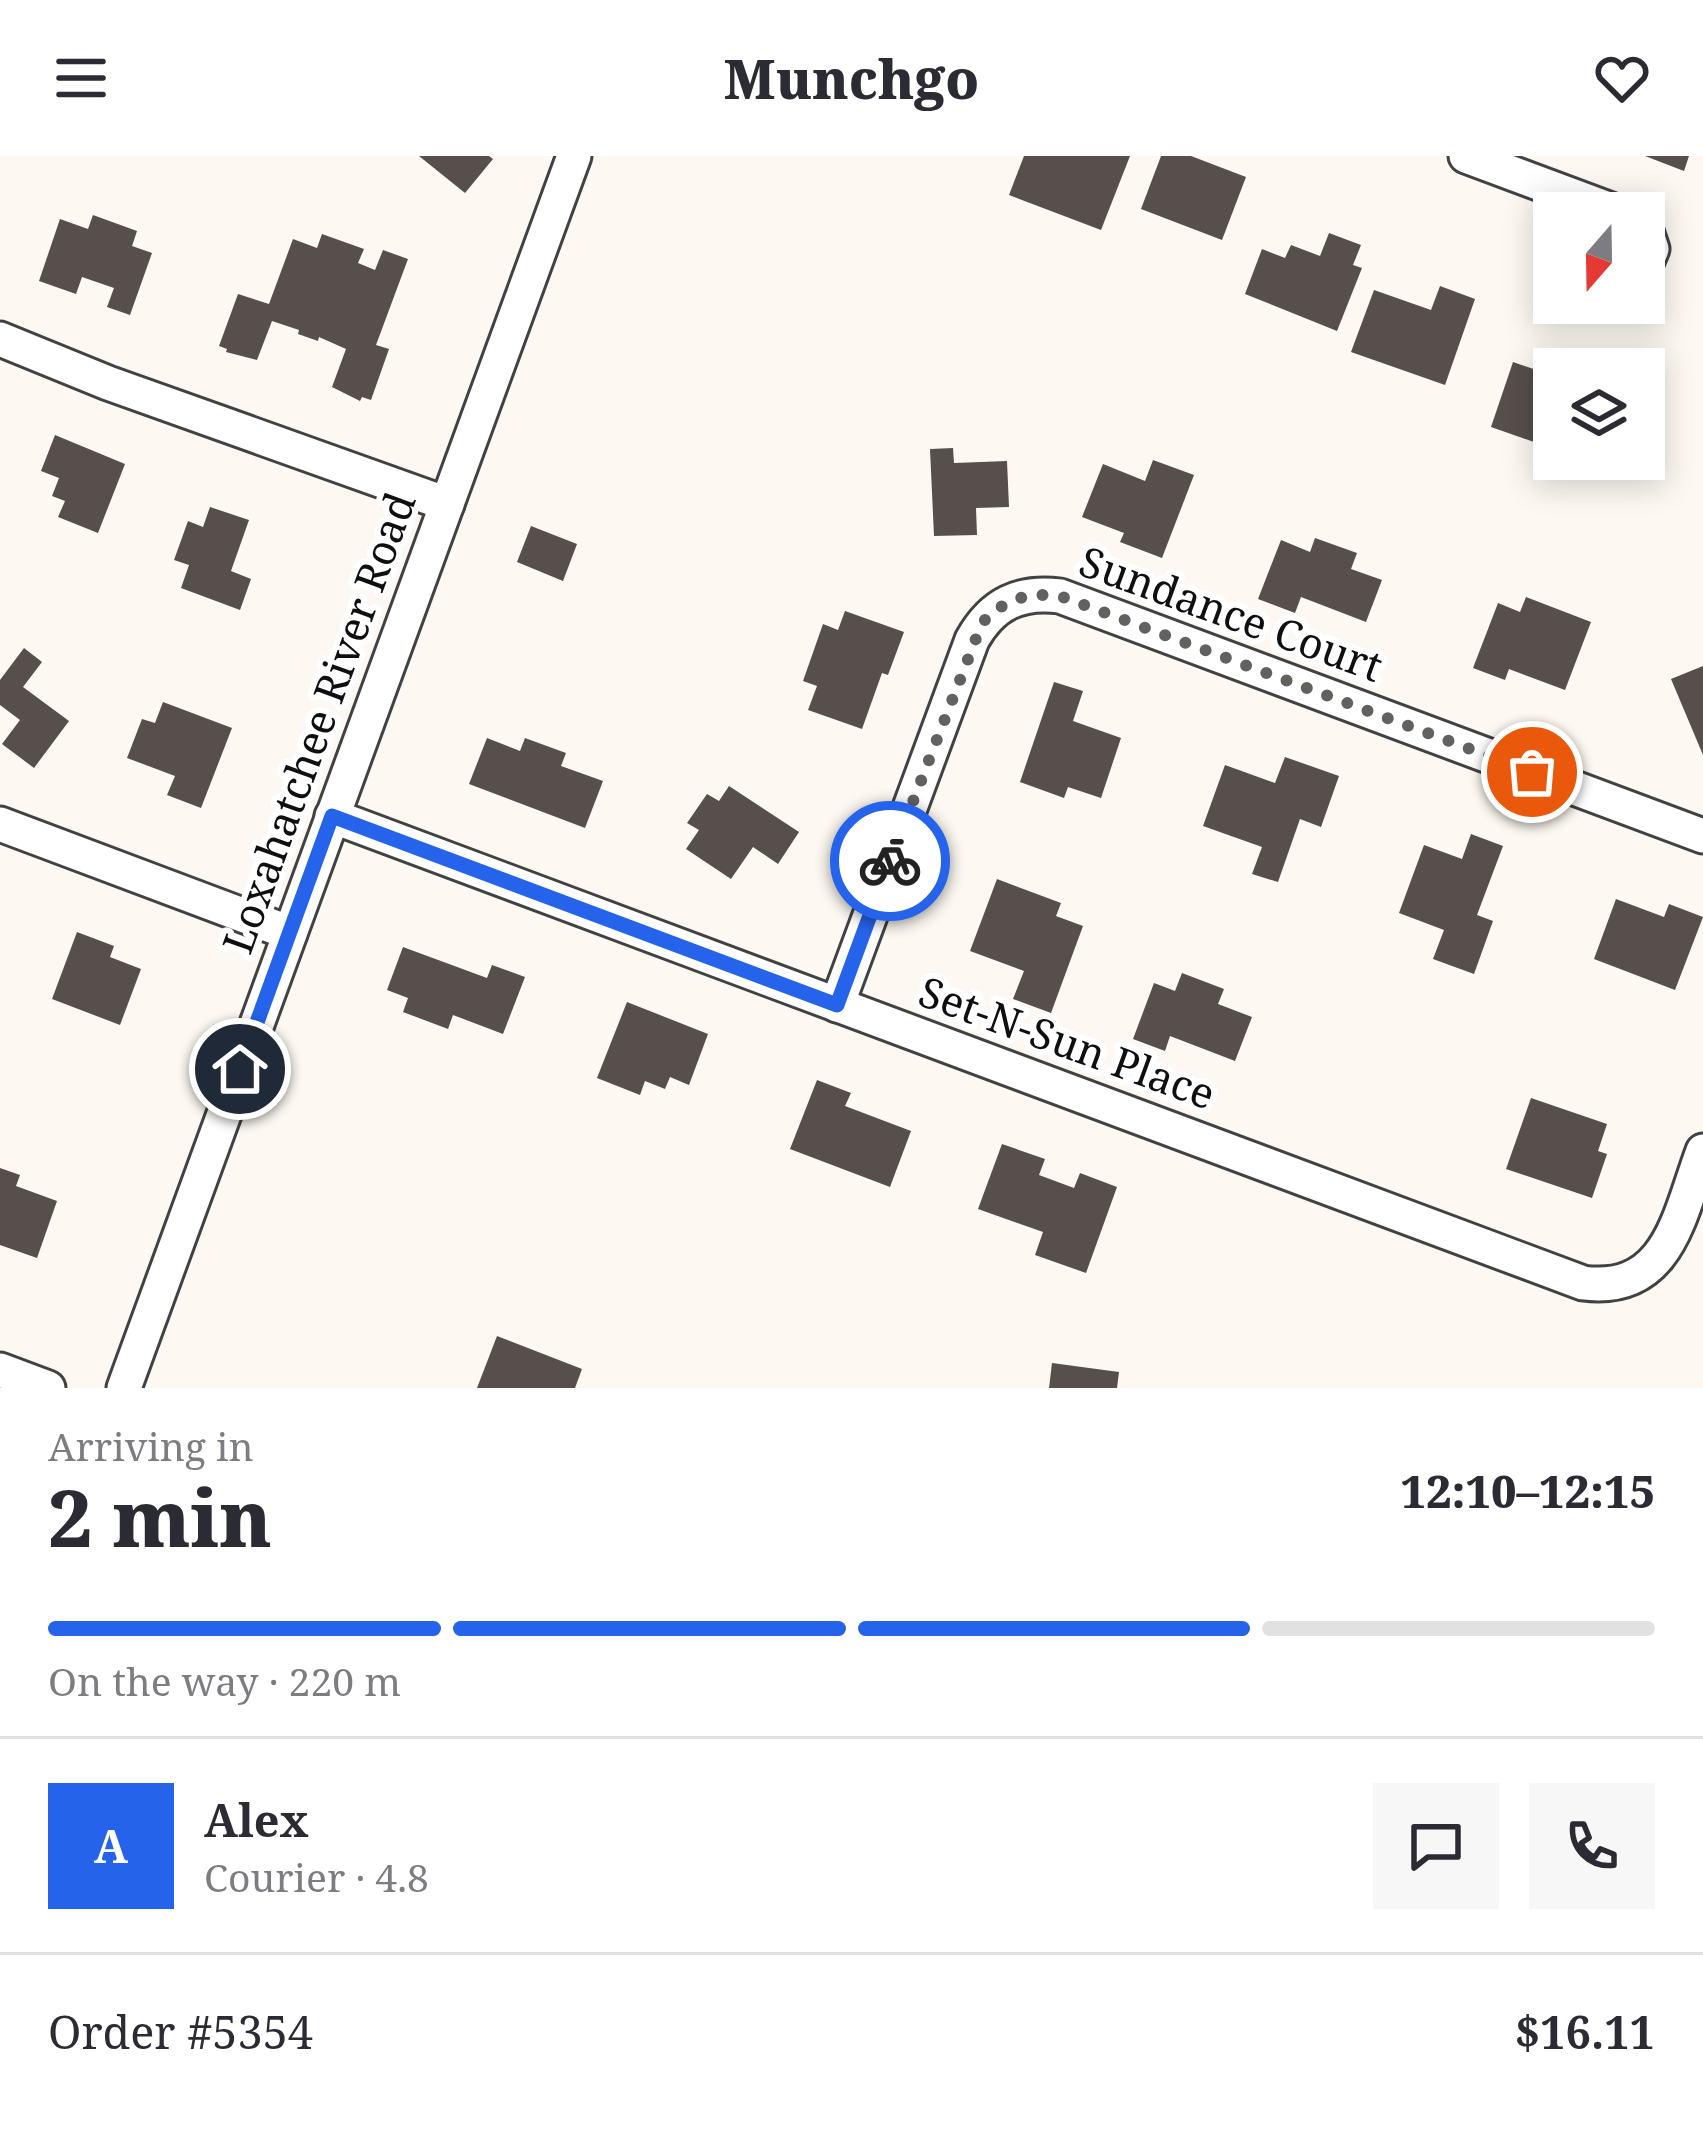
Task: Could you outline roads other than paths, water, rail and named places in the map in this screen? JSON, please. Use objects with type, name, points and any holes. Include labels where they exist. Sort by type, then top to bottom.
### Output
[{"type":"street","name":"Loxahatchee River Road","points":[[124,1388],[574,156]]},
{"type":"street","points":[[1466,156],[1554,192]]},
{"type":"street","points":[[0,339],[108,383],[447,504]]},
{"type":"street","name":"Sundance Court","points":[[837,1005],[972,640],[997,608],[1038,593],[1060,596],[1703,836]]},
{"type":"street","name":"Set-N-Sun Place","points":[[332,816],[1583,1283],[1626,1282],[1646,1272],[1661,1256],[1703,1151]]},
{"type":"street","points":[[0,824],[290,933]]},
{"type":"street","points":[[0,1370],[48,1388]]}]
